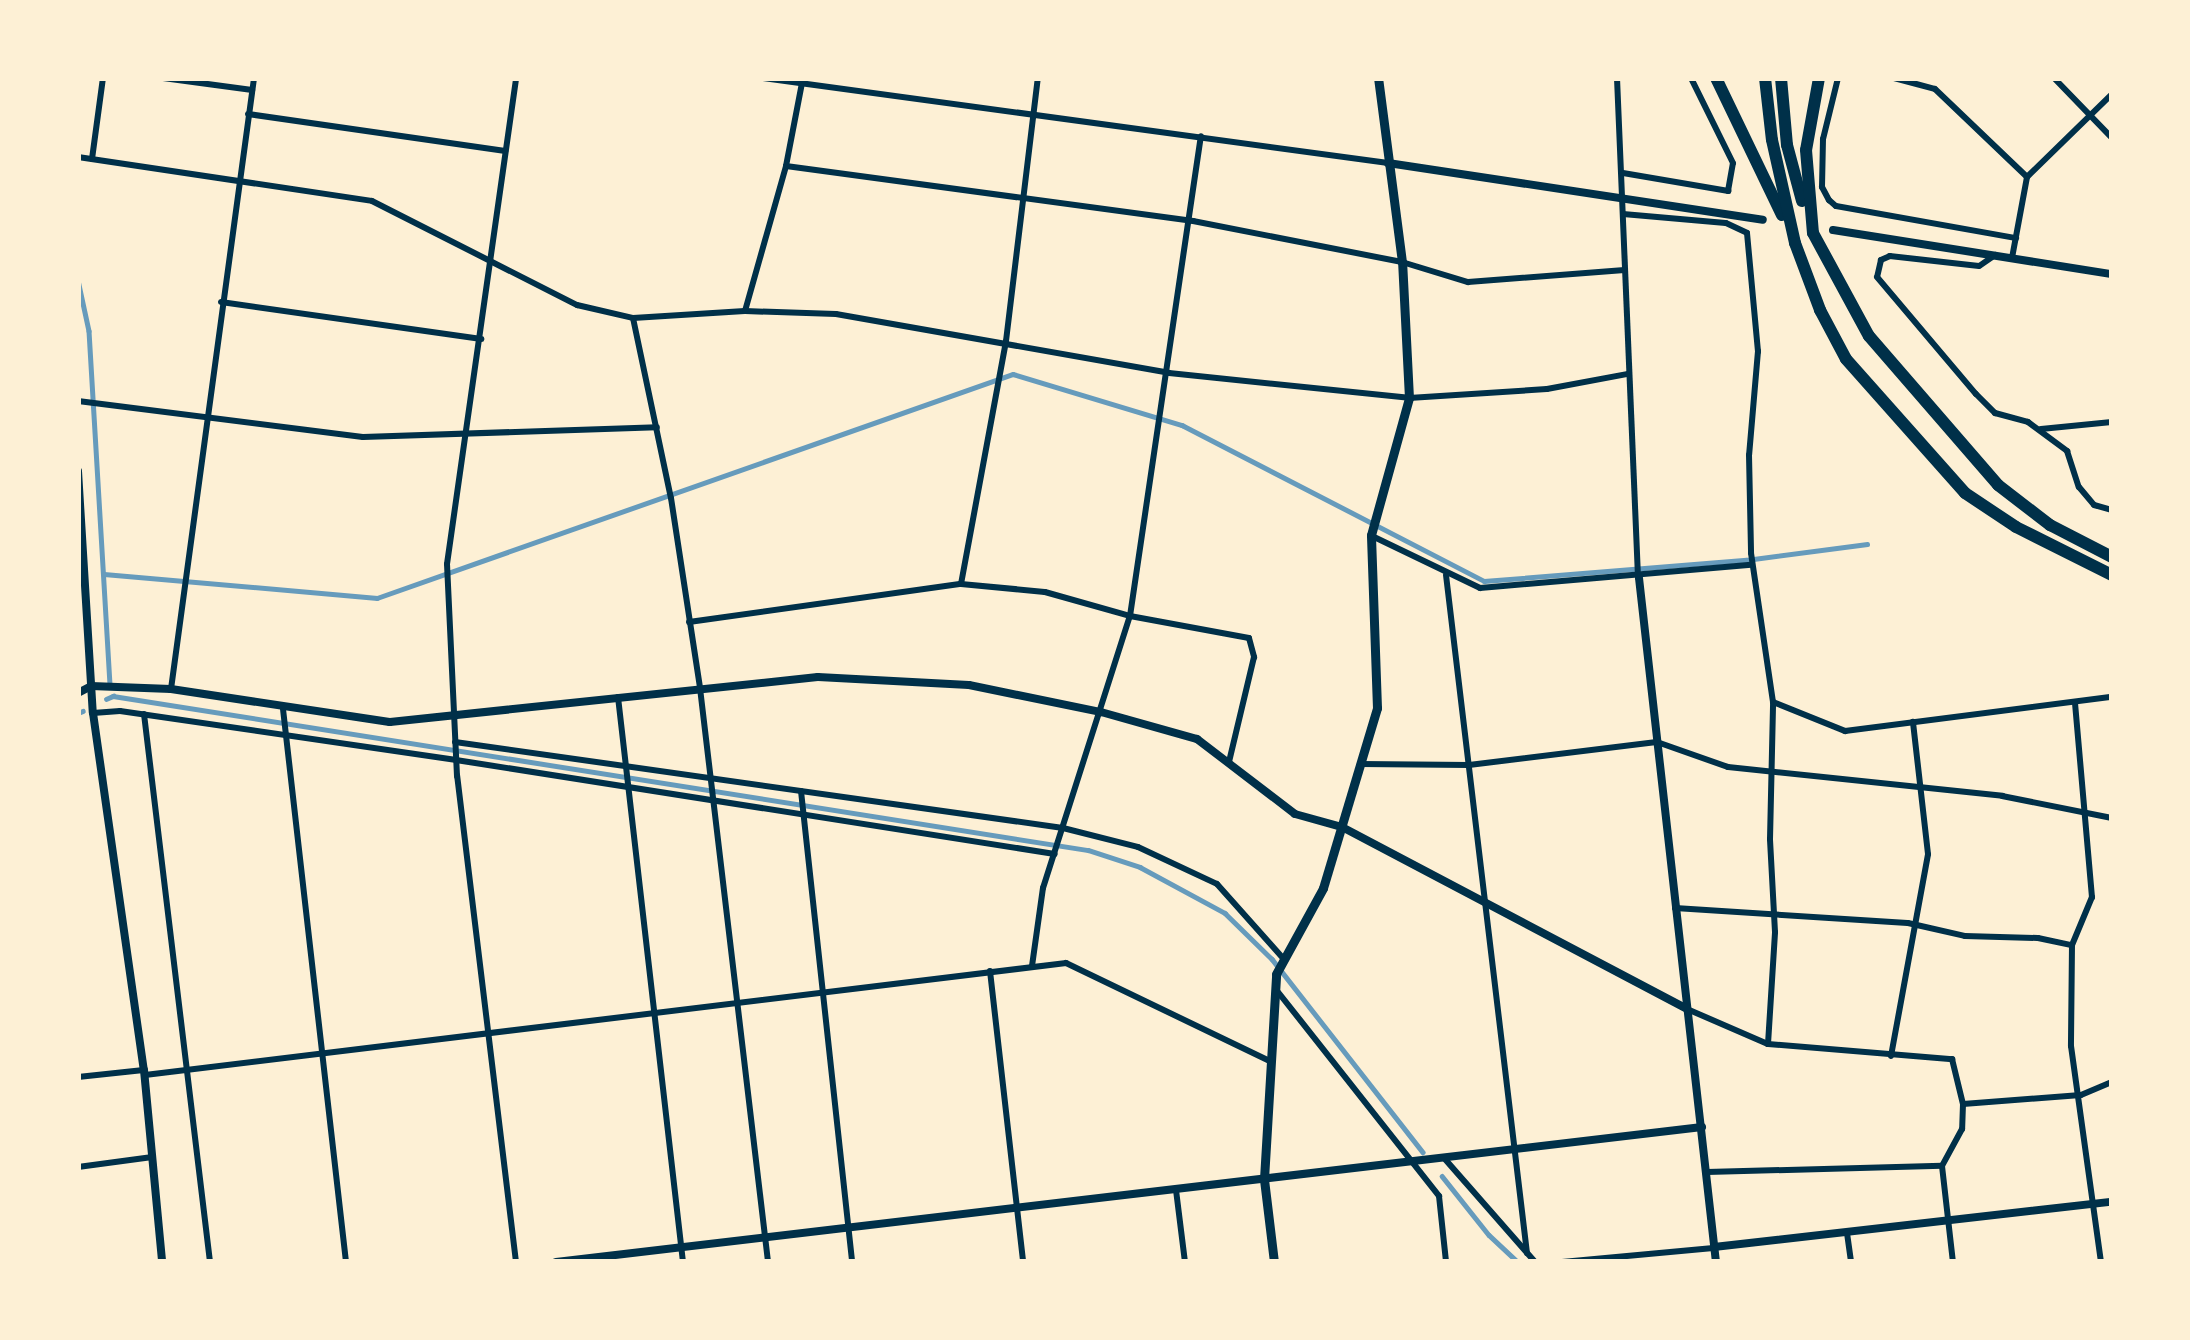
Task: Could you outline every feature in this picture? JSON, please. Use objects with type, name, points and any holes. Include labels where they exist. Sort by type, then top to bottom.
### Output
[{"type":"highway","points":[[1716,78],[1846,359],[1942,472],[2016,527],[2112,575]]},
{"type":"highway","points":[[1766,78],[1772,140],[1796,243]]},
{"type":"highway","points":[[1781,78],[1787,145],[1813,233],[1886,361],[1967,454],[2050,525],[2112,557]]},
{"type":"highway","points":[[1813,233],[1806,150],[1819,78]]},
{"type":"main road","points":[[1274,1262],[1264,1179],[1276,974],[1323,888],[1378,692],[1372,528],[1409,398],[1402,262],[1378,78]]},
{"type":"street","points":[[92,159],[103,78]]},
{"type":"street","points":[[163,78],[252,90]]},
{"type":"street","points":[[171,689],[254,78]]},
{"type":"street","points":[[515,1262],[456,757],[447,564],[516,78]]},
{"type":"street","points":[[763,78],[1622,195],[1763,220]]},
{"type":"street","points":[[961,584],[1006,341],[1038,78]]},
{"type":"street","points":[[1617,78],[1638,567],[1716,1262]]},
{"type":"street","points":[[1623,173],[1728,191],[1733,163],[1691,78]]},
{"type":"street","points":[[1838,78],[1823,139],[1822,188],[1828,200],[1836,206],[2016,238]]},
{"type":"street","points":[[1894,78],[1935,89],[2027,177]]},
{"type":"street","points":[[2054,78],[2112,138]]},
{"type":"street","points":[[745,311],[786,166],[802,81]]},
{"type":"street","points":[[2012,258],[2027,177],[2112,94]]},
{"type":"street","points":[[248,114],[505,151]]},
{"type":"street","points":[[1032,966],[1043,888],[1130,616],[1193,221],[1202,136]]},
{"type":"street","points":[[78,157],[372,201],[577,305],[633,318],[745,311],[836,314],[1168,373],[1409,398],[1547,389],[1627,374]]},
{"type":"street","points":[[786,166],[1193,221],[1402,262],[1468,282],[1625,270]]},
{"type":"street","points":[[1623,214],[1726,223],[1747,233],[1758,351],[1749,455],[1750,553],[1773,702],[1774,914],[1768,1045]]},
{"type":"street","points":[[1833,230],[2112,274]]},
{"type":"street","points":[[1995,255],[1979,266],[1891,256],[1881,260],[1876,277],[1995,412],[2037,429],[2067,451],[2079,487],[2094,506],[2112,510]]},
{"type":"street","points":[[220,302],[481,339]]},
{"type":"street","points":[[633,318],[671,495],[700,688],[768,1262]]},
{"type":"street","points":[[81,401],[363,437],[657,427]]},
{"type":"street","points":[[2037,429],[2112,422]]},
{"type":"street","points":[[78,471],[96,686],[94,713],[144,1073],[162,1262]]},
{"type":"street","points":[[1372,528],[1446,574],[1480,588],[1751,565]]},
{"type":"street","points":[[1446,574],[1528,1253]]},
{"type":"street","points":[[689,622],[961,584],[1045,592],[1130,616],[1249,638],[1254,657],[1228,762]]},
{"type":"street","points":[[78,692],[96,686],[171,689],[283,712],[364,722],[818,677],[969,686],[1101,712],[1197,739],[1295,814],[1342,827],[1687,1009],[1768,1045],[1952,1059],[1963,1104],[1961,1129],[1942,1166],[1953,1262]]},
{"type":"street","points":[[617,697],[683,1262]]},
{"type":"street","points":[[1773,702],[1845,731],[2112,697]]},
{"type":"street","points":[[2075,702],[2092,897],[2072,945],[2072,1046],[2102,1262]]},
{"type":"street","points":[[283,712],[346,1262]]},
{"type":"street","points":[[94,713],[144,714],[456,757],[1056,852]]},
{"type":"street","points":[[144,714],[210,1262]]},
{"type":"street","points":[[1891,1056],[1918,929],[1928,854],[1913,722]]},
{"type":"street","points":[[1360,764],[1469,765],[1657,742],[1727,767],[1921,786],[2112,818]]},
{"type":"street","points":[[455,743],[1138,847],[1217,884],[1282,960]]},
{"type":"street","points":[[801,793],[852,1262]]},
{"type":"street","points":[[1676,908],[1908,923],[1918,929],[2072,945]]},
{"type":"street","points":[[78,1077],[186,1070],[1066,963],[1270,1061]]},
{"type":"street","points":[[990,971],[1023,1262]]},
{"type":"street","points":[[1274,987],[1439,1196],[1446,1262]]},
{"type":"street","points":[[1963,1104],[2081,1095],[2112,1082]]},
{"type":"street","points":[[556,1262],[1702,1127]]},
{"type":"street","points":[[78,1167],[154,1157]]},
{"type":"street","points":[[1444,1158],[1535,1262]]},
{"type":"street","points":[[1707,1172],[1942,1166]]},
{"type":"street","points":[[1177,1190],[1185,1262]]},
{"type":"street","points":[[1562,1262],[2112,1202]]},
{"type":"street","points":[[1847,1233],[1851,1262]]},
{"type":"waterway","points":[[78,280],[89,331],[110,685]]},
{"type":"waterway","points":[[104,574],[377,598],[1013,374],[1182,425],[1484,581],[1746,560],[1867,544]]},
{"type":"waterway","points":[[106,699],[113,696],[1088,850],[1140,867],[1225,913],[1272,959],[1423,1152]]},
{"type":"waterway","points":[[78,713],[83,711]]},
{"type":"waterway","points":[[1442,1176],[1489,1235],[1518,1262]]}]
